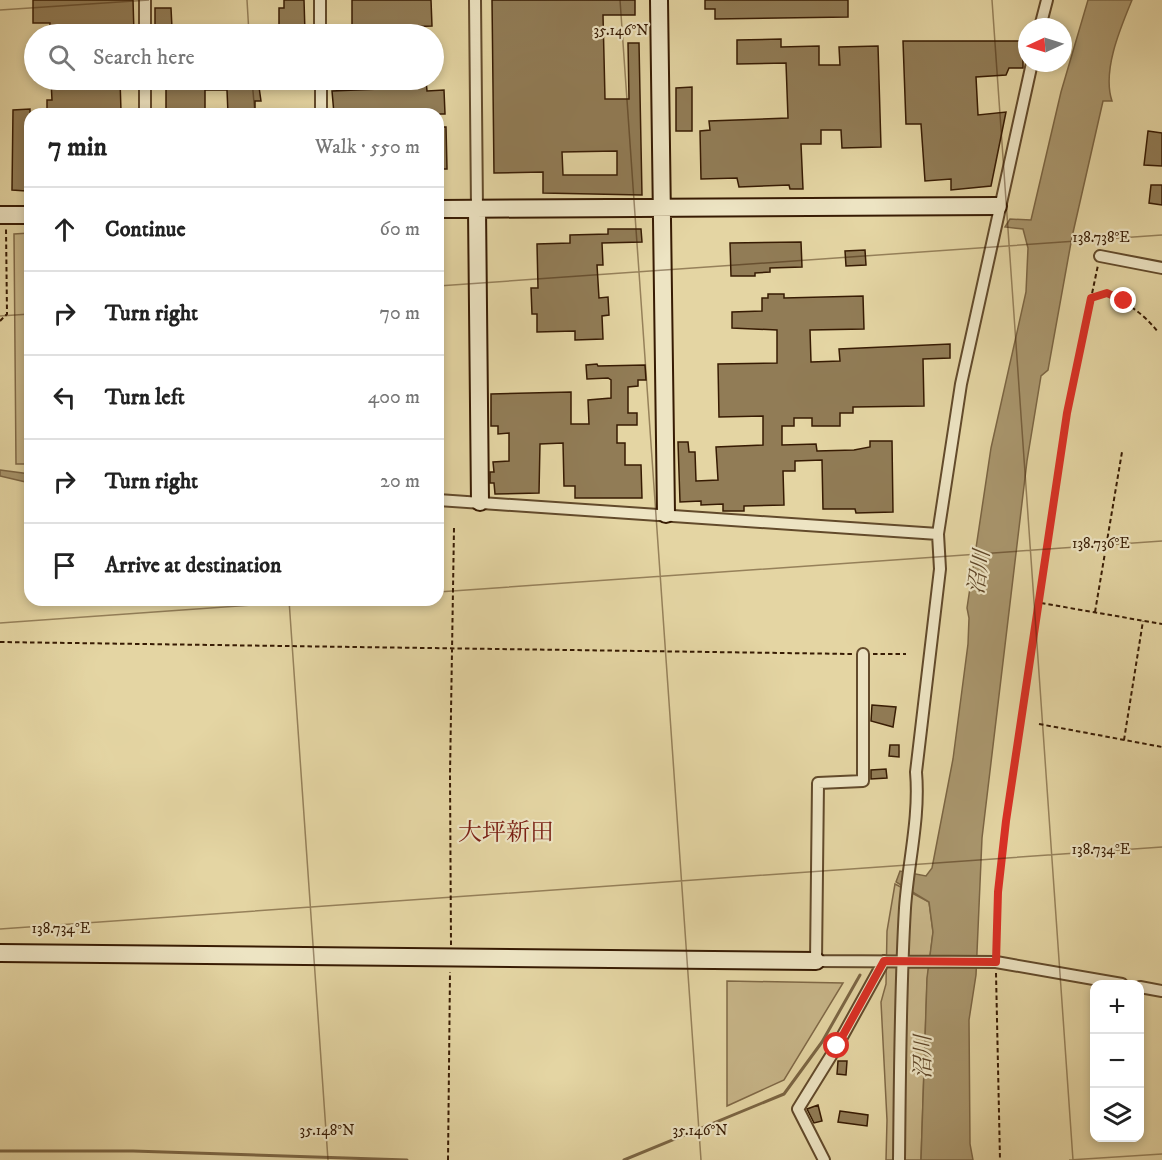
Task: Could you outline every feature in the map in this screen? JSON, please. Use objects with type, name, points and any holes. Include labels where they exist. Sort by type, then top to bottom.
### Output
[{"type":"street","points":[[144,0],[145,24]]},
{"type":"street","points":[[320,0],[320,24]]},
{"type":"street","points":[[475,0],[480,502]]},
{"type":"street","points":[[659,0],[666,514]]},
{"type":"street","points":[[1042,18],[1047,0]]},
{"type":"street","points":[[899,1160],[905,905],[918,795],[916,772],[940,569],[938,534],[961,384],[998,206],[1030,72]]},
{"type":"street","points":[[145,90],[145,108]]},
{"type":"street","points":[[321,90],[321,108]]},
{"type":"street","points":[[444,209],[998,206]]},
{"type":"street","points":[[3,215],[24,215]]},
{"type":"street","points":[[1100,256],[1162,268]]},
{"type":"street","points":[[444,500],[938,534]]},
{"type":"street","points":[[816,961],[818,783],[864,781],[863,654]]},
{"type":"street","points":[[0,953],[996,962],[1099,980]]},
{"type":"street","points":[[824,1160],[798,1109],[837,1046],[884,961]]},
{"type":"street","points":[[1144,988],[1162,992]]},
{"type":"path","points":[[0,321],[7,314],[3,215]]},
{"type":"path","points":[[1000,1160],[996,962],[999,880],[1067,413],[1100,256]]},
{"type":"path","points":[[1091,298],[1107,293],[1124,301],[1146,316],[1158,332]]},
{"type":"path","points":[[1095,612],[1122,452]]},
{"type":"path","points":[[448,1160],[454,528]]},
{"type":"path","points":[[1040,603],[1162,624]]},
{"type":"path","points":[[1124,740],[1143,620]]},
{"type":"path","points":[[0,642],[906,654]]},
{"type":"path","points":[[1039,724],[1162,747]]},
{"type":"shaded area","points":[[24,233],[24,464],[16,464],[14,234]]},
{"type":"shaded area","points":[[895,884],[929,902],[933,932],[927,982],[921,1160],[886,1160],[887,1120],[881,1002],[886,984],[887,931]]},
{"type":"shaded area","points":[[727,981],[843,983],[784,1080],[727,1106]]},
{"type":"water","name":"沼川","points":[[1088,0],[1132,0],[1114,50],[1109,77],[1112,101],[1103,101],[1072,237],[1048,370],[1041,376],[1027,461],[982,838],[976,975],[969,1020],[970,1144],[973,1160],[921,1160],[927,978],[933,932],[929,902],[896,882],[900,871],[926,876],[932,868],[953,759],[968,644],[967,608],[991,448],[1026,292],[1028,248],[1023,229],[1005,227],[1010,219],[1031,220],[1061,92],[1067,72],[1072,72],[1072,55]]},
{"type":"water","points":[[0,470],[24,473],[24,482],[0,476]]},
{"type":"building","points":[[33,0],[133,0],[134,24],[33,23]]},
{"type":"building","points":[[284,0],[304,0],[305,24],[279,24],[279,8],[284,8]]},
{"type":"building","points":[[352,0],[431,0],[432,24],[352,24]]},
{"type":"building","points":[[492,0],[635,0],[635,15],[603,15],[605,99],[629,99],[628,43],[639,43],[642,195],[543,193],[543,172],[494,173]],"holes":[[[617,151],[617,175],[563,175],[562,152]]]},
{"type":"building","points":[[705,0],[848,0],[848,17],[715,19],[715,9],[705,9]]},
{"type":"building","points":[[155,8],[171,8],[172,24],[155,24]]},
{"type":"building","points":[[781,39],[781,47],[819,46],[819,65],[840,65],[839,47],[878,46],[881,147],[842,148],[841,130],[821,130],[821,144],[801,144],[803,189],[790,189],[789,185],[739,187],[737,178],[701,179],[700,131],[710,130],[709,121],[788,118],[786,63],[737,64],[737,40]]},
{"type":"building","points":[[903,41],[1018,41],[1018,68],[1009,68],[1006,75],[976,77],[978,115],[1006,112],[991,186],[951,190],[951,179],[925,181],[921,124],[906,124]]},
{"type":"building","points":[[692,87],[692,131],[676,131],[676,88]]},
{"type":"building","points":[[52,90],[120,90],[121,108],[47,108],[47,100],[52,100]]},
{"type":"building","points":[[166,90],[205,90],[205,108],[166,108]]},
{"type":"building","points":[[227,90],[259,90],[261,101],[255,101],[255,108],[228,108]]},
{"type":"building","points":[[444,90],[445,114],[444,108],[333,108],[332,91]]},
{"type":"building","points":[[24,109],[24,191],[12,190],[13,110]]},
{"type":"building","points":[[444,127],[446,127],[447,169],[444,169]]},
{"type":"building","points":[[1148,131],[1162,133],[1162,166],[1144,165]]},
{"type":"building","points":[[1151,185],[1162,185],[1162,205],[1149,203]]},
{"type":"building","points":[[608,229],[641,229],[642,242],[602,243],[603,265],[597,265],[599,298],[608,297],[609,315],[602,316],[603,339],[575,340],[575,331],[537,332],[537,314],[532,314],[531,288],[538,288],[537,244],[570,243],[570,235],[608,234]]},
{"type":"building","points":[[801,242],[802,267],[770,268],[770,272],[755,273],[755,276],[731,276],[730,243]]},
{"type":"building","points":[[865,250],[866,265],[846,266],[845,251]]},
{"type":"building","points":[[768,294],[784,294],[784,298],[863,296],[864,329],[810,330],[811,362],[840,361],[839,349],[950,344],[950,358],[923,359],[924,406],[853,407],[853,413],[840,413],[840,426],[812,426],[812,418],[794,418],[794,426],[782,426],[782,445],[816,444],[817,451],[854,450],[870,447],[870,441],[892,441],[893,512],[856,513],[855,509],[823,509],[822,460],[795,461],[795,471],[783,471],[784,505],[744,506],[744,511],[723,511],[723,504],[701,505],[701,501],[680,502],[678,442],[688,442],[689,452],[695,452],[696,481],[718,480],[716,447],[763,445],[763,416],[719,417],[718,364],[777,363],[777,330],[732,328],[732,312],[762,311],[762,298],[768,298]]},
{"type":"building","points":[[597,364],[598,366],[645,365],[646,380],[638,380],[638,386],[628,387],[628,413],[637,413],[637,425],[617,425],[617,443],[625,443],[625,465],[641,465],[642,498],[575,498],[575,486],[564,486],[563,443],[540,444],[539,493],[495,494],[494,483],[490,483],[490,472],[494,472],[493,462],[509,461],[509,433],[498,434],[498,426],[491,426],[491,394],[571,392],[571,424],[589,424],[588,400],[611,398],[611,380],[608,378],[587,379],[586,365]]},
{"type":"building","points":[[872,705],[896,707],[893,727],[871,721]]},
{"type":"building","points":[[890,745],[899,745],[899,757],[889,756]]},
{"type":"building","points":[[886,769],[887,778],[871,779],[871,770]]},
{"type":"building","points":[[838,1061],[847,1061],[846,1075],[837,1074]]},
{"type":"building","points":[[818,1105],[822,1121],[814,1123],[807,1109]]},
{"type":"building","points":[[840,1111],[868,1115],[867,1126],[838,1122]]},
{"type":"waterway","points":[[624,1160],[784,1094],[822,1042],[860,975]]},
{"type":"waterway","points":[[0,1151],[133,1151],[407,1160]]},
{"type":"district","name":"大坪新田","points":[[506,832]]},
{"type":"route","points":[[837,1046],[884,961],[996,962],[998,892],[1006,821],[1067,413],[1091,298],[1107,293],[1124,301]]}]
